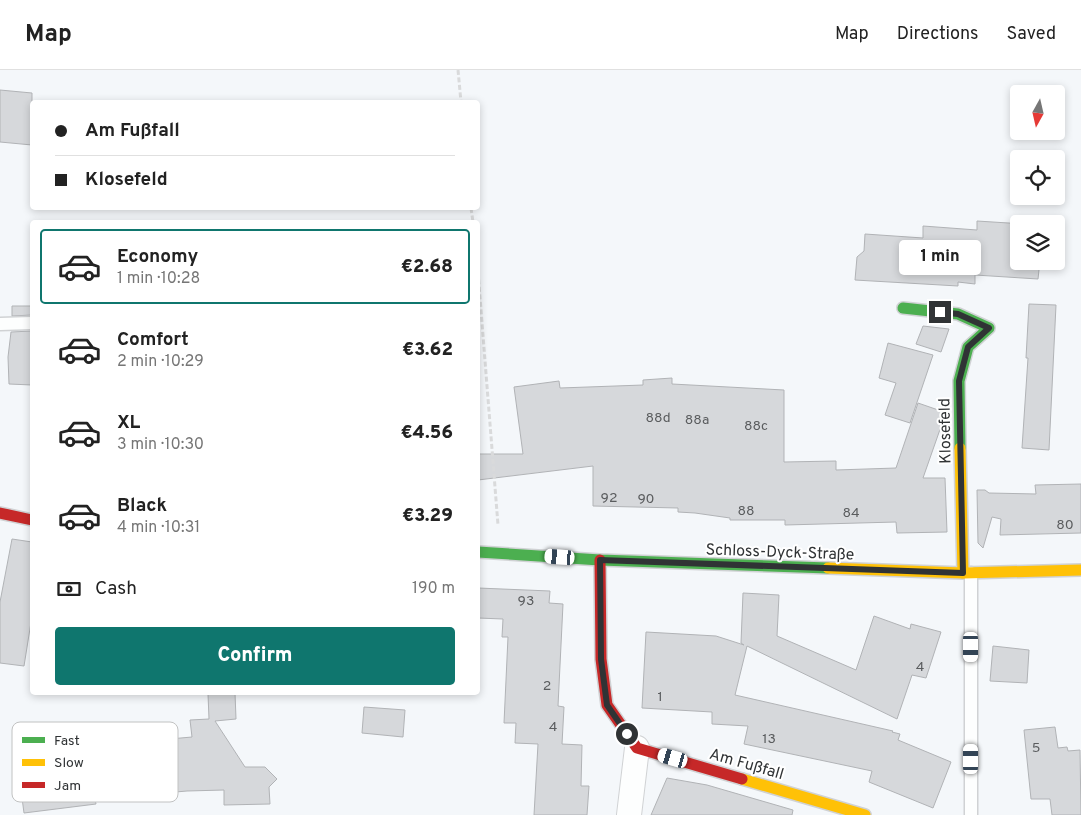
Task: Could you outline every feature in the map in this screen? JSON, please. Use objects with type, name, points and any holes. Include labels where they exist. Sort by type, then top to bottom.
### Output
[{"type":"street","name":"Klosefeld","points":[[903,308],[958,314],[989,328],[968,347],[959,381],[967,573]]},
{"type":"street","points":[[0,513],[30,520]]},
{"type":"street","name":"Schloss-Dyck-Straße","points":[[480,552],[600,560],[967,573],[1081,570]]},
{"type":"street","points":[[600,560],[601,659],[607,705],[637,748],[629,815]]},
{"type":"street","name":"Am Fußfall","points":[[637,748],[865,815]]},
{"type":"lane","points":[[0,324],[30,323]]},
{"type":"lane","points":[[967,573],[970,815]]},
{"type":"path","points":[[458,70],[461,100]]},
{"type":"path","points":[[480,298],[500,553]]},
{"type":"building","points":[[0,90],[32,93],[32,100],[30,100],[30,145],[0,142]]},
{"type":"building","points":[[977,221],[1010,223],[1010,270],[1039,270],[1038,279],[975,275],[975,284],[958,282],[958,286],[855,280],[857,257],[864,251],[865,234],[923,238],[923,226],[977,230]]},
{"type":"building","points":[[1029,304],[1056,305],[1049,450],[1022,448],[1028,358],[1026,358]]},
{"type":"building","points":[[12,306],[30,306],[30,315],[12,316]]},
{"type":"building","points":[[923,326],[949,329],[941,352],[916,344]]},
{"type":"building","points":[[30,331],[30,385],[9,384],[8,357],[11,332]]},
{"type":"building","points":[[888,343],[933,355],[910,423],[885,415],[896,383],[879,378]]},
{"type":"building","points":[[672,378],[672,384],[784,390],[784,462],[836,461],[836,470],[896,468],[918,403],[944,412],[944,418],[923,478],[945,478],[947,532],[897,533],[896,522],[785,525],[785,520],[730,520],[730,518],[678,512],[678,508],[593,506],[593,466],[480,480],[480,454],[523,454],[514,387],[559,381],[560,388],[643,385],[643,380]]},
{"type":"building","points":[[1081,484],[1081,533],[1000,535],[1001,519],[992,517],[983,548],[978,543],[977,490],[985,490],[989,493],[1036,494],[1035,485]]},
{"type":"building","points":[[12,539],[30,542],[30,628],[24,666],[0,663],[0,602]]},
{"type":"building","points":[[480,588],[550,591],[549,603],[563,604],[558,706],[564,707],[562,744],[582,745],[581,786],[589,786],[587,815],[534,815],[538,744],[515,743],[516,723],[504,723],[508,637],[502,637],[503,619],[480,618]]},
{"type":"building","points":[[743,593],[779,595],[777,636],[856,670],[874,616],[910,629],[911,624],[941,632],[926,678],[912,675],[897,719],[747,646],[735,695],[893,731],[900,734],[898,740],[951,762],[933,808],[869,782],[872,771],[744,744],[748,726],[712,724],[712,712],[642,708],[646,632],[716,636],[744,645],[741,643]]},
{"type":"building","points":[[993,646],[1029,650],[1027,683],[990,681]]},
{"type":"building","points":[[208,695],[235,695],[236,719],[215,721],[245,767],[265,767],[277,779],[269,787],[270,804],[224,805],[224,790],[178,792],[178,738],[192,737],[190,720],[209,719]]},
{"type":"building","points":[[364,707],[405,710],[403,737],[362,733]]},
{"type":"building","points":[[1055,727],[1058,748],[1067,747],[1068,751],[1080,750],[1081,815],[1052,815],[1050,799],[1031,799],[1024,730]]},
{"type":"building","points":[[667,778],[707,785],[793,810],[792,815],[651,815]]},
{"type":"building","points":[[23,802],[96,802],[96,804],[24,813]]},
{"type":"traffic: fast","points":[[903,308],[958,314],[989,328],[968,347],[959,381],[960,448]]},
{"type":"traffic: fast","points":[[480,552],[600,560],[828,568]]},
{"type":"traffic: slow","points":[[960,448],[963,573]]},
{"type":"traffic: slow","points":[[828,568],[963,573],[1081,570]]},
{"type":"traffic: slow","points":[[742,779],[865,815]]},
{"type":"traffic: jam","points":[[0,513],[30,520]]},
{"type":"traffic: jam","points":[[600,560],[601,659],[607,705],[637,748],[742,779]]},
{"type":"route","points":[[627,734],[607,705],[601,659],[600,560],[963,573],[959,381],[968,347],[989,328],[958,314],[940,312]]}]
